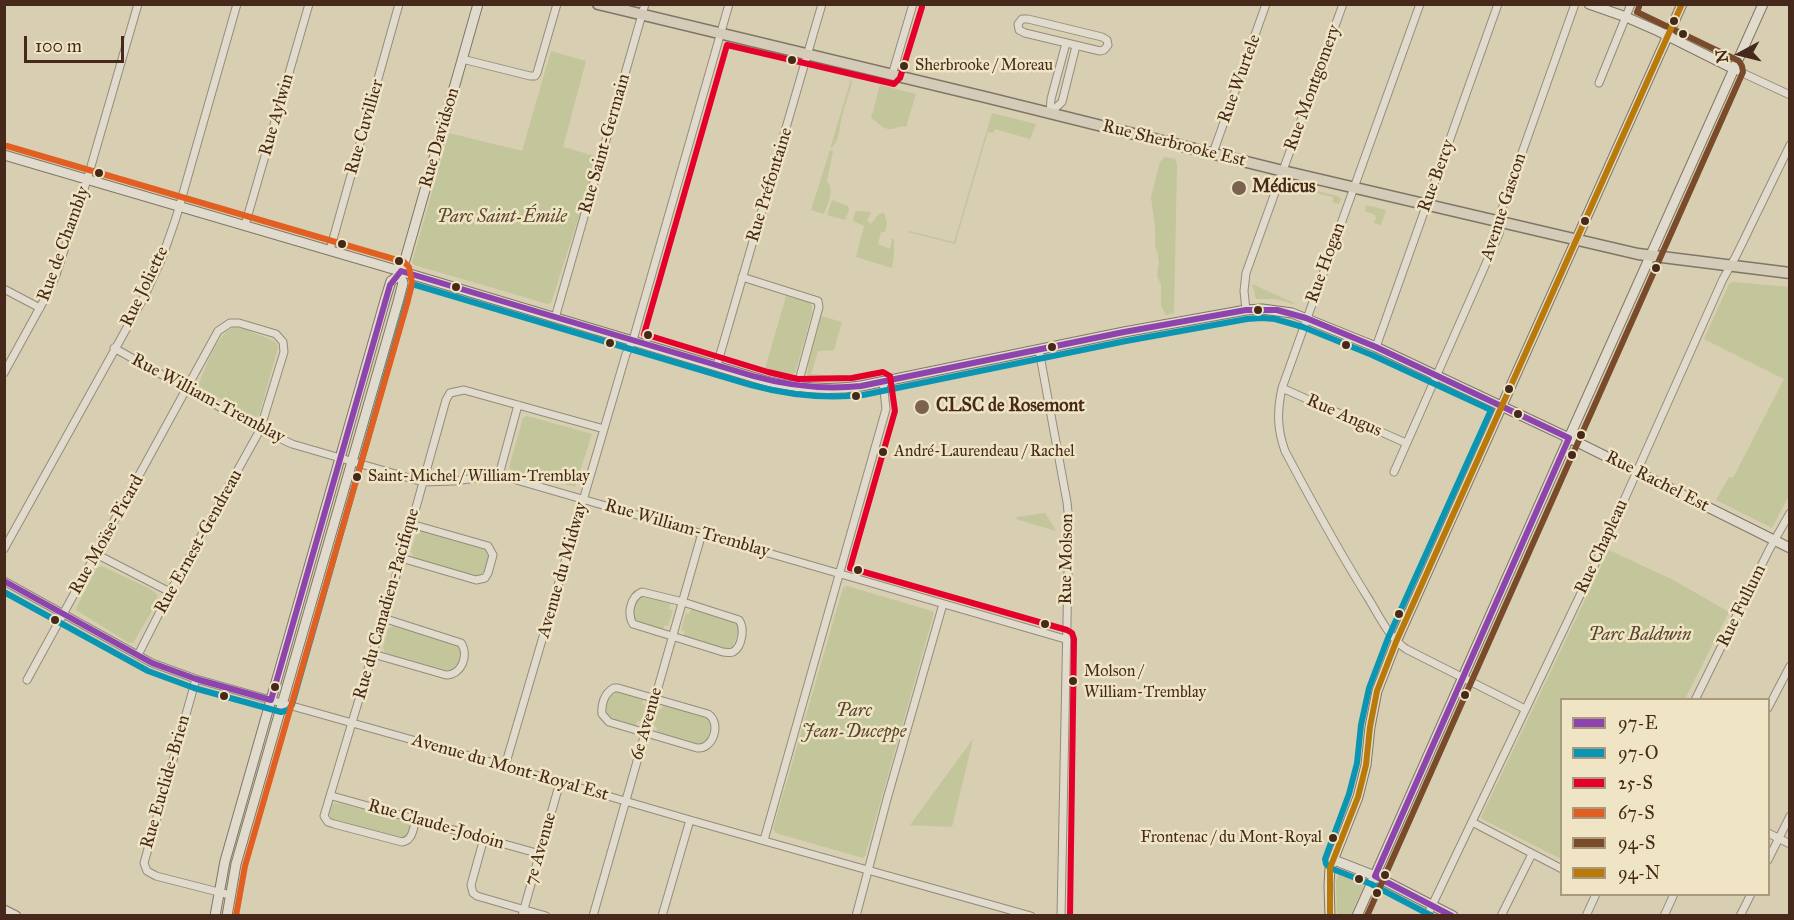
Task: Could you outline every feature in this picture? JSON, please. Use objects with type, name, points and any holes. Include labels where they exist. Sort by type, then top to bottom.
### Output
[{"type":"main road","name":"Rue Davidson","points":[[400,273],[478,4]]},
{"type":"main road","name":"Rue Sherbrooke Est","points":[[598,4],[644,10],[721,34],[1353,188],[1650,256],[1790,273]]},
{"type":"main road","points":[[1589,4],[1626,17],[1734,69]]},
{"type":"main road","points":[[1329,915],[1330,868],[1358,797],[1366,765],[1377,692],[1396,642],[1682,4]]},
{"type":"main road","points":[[1357,915],[1763,4]]},
{"type":"main road","name":"Rue Rachel Est","points":[[4,155],[766,381],[797,388],[853,387],[1211,316],[1246,310],[1277,310],[1306,318],[1437,375],[1790,548]]},
{"type":"main road","points":[[215,915],[225,861],[340,458],[390,285],[400,273],[402,288],[236,864],[227,915]]},
{"type":"main road","points":[[1334,860],[1375,876],[1453,915]]},
{"type":"main road","points":[[4,910],[16,915]]},
{"type":"street","name":"Rue de Chambly","points":[[4,373],[56,274],[87,180],[138,4]]},
{"type":"street","name":"Rue Joliette","points":[[4,549],[153,281],[179,206],[237,4]]},
{"type":"street","name":"Rue Aylwin","points":[[245,225],[309,4]]},
{"type":"street","name":"Rue Cuvillier","points":[[330,250],[399,4]]},
{"type":"street","points":[[462,59],[535,76],[557,4]]},
{"type":"street","name":"Avenue du Midway","points":[[506,766],[626,354],[633,340],[729,4]]},
{"type":"street","name":"Rue Préfontaine","points":[[717,365],[822,4]]},
{"type":"street","points":[[892,75],[913,4]]},
{"type":"street","name":"Rue Wurtele","points":[[1209,152],[1266,4]]},
{"type":"street","name":"Rue Montgomery","points":[[1246,310],[1244,291],[1246,273],[1343,4]]},
{"type":"street","name":"Rue Hogan","points":[[1396,642],[1331,537],[1285,451],[1279,436],[1277,417],[1282,388],[1306,318],[1420,4]]},
{"type":"street","name":"Rue Bercy","points":[[1376,347],[1498,4]]},
{"type":"street","name":"Avenue Gascon","points":[[1394,472],[1498,236],[1502,209],[1575,4]]},
{"type":"street","points":[[1599,83],[1631,4]]},
{"type":"street","name":"Rue Saint-Germain","points":[[555,318],[644,10]]},
{"type":"street","points":[[1028,19],[1091,34],[1105,38],[1108,43],[1107,48],[1102,51],[1066,43],[1022,32],[1018,27],[1020,21],[1028,19]]},
{"type":"street","points":[[1050,113],[1051,99],[1066,43]]},
{"type":"street","points":[[1050,113],[1062,102],[1076,46]]},
{"type":"street","points":[[1734,69],[1790,95]]},
{"type":"street","name":"Rue Chapleau","points":[[1427,915],[1637,472],[1723,279],[1790,145]]},
{"type":"street","points":[[742,277],[818,301],[819,307],[797,388]]},
{"type":"street","points":[[4,289],[40,308]]},
{"type":"street","name":"Rue Moïse-Picard","points":[[27,680],[218,331],[230,322],[239,322],[276,334],[283,342],[284,352],[260,430]]},
{"type":"street","name":"Rue William-Tremblay","points":[[114,348],[260,430],[292,444],[423,482],[454,481],[499,475],[1065,639]]},
{"type":"street","name":"Rue Molson","points":[[1039,350],[1069,522],[1061,915]]},
{"type":"street","points":[[764,840],[886,409],[883,381]]},
{"type":"street","name":"Rue Angus","points":[[1282,388],[1406,443]]},
{"type":"street","name":"Rue du Canadien-Pacifique","points":[[416,819],[411,837],[405,842],[398,842],[334,824],[326,819],[325,813],[327,803],[332,796],[446,400],[450,393],[464,390],[518,405]]},
{"type":"street","points":[[499,475],[518,405],[604,429]]},
{"type":"street","name":"Rue Ernest-Gendreau","points":[[138,655],[170,592],[260,430]]},
{"type":"street","name":"Rue Fullum","points":[[1696,698],[1790,513]]},
{"type":"street","points":[[401,558],[476,580],[487,576],[490,566],[493,553],[488,546],[411,524]]},
{"type":"street","name":"6e Avenue","points":[[592,915],[702,533]]},
{"type":"street","points":[[96,554],[170,592]]},
{"type":"street","name":"Avenue du Mont-Royal Est","points":[[4,581],[138,655],[167,669],[196,679],[1031,915]]},
{"type":"street","points":[[642,592],[683,602],[739,620],[743,630],[738,647],[729,653],[673,637],[633,624],[629,615],[634,597],[642,592]]},
{"type":"street","points":[[856,915],[943,604]]},
{"type":"street","points":[[373,654],[446,675],[455,674],[460,669],[465,653],[461,643],[383,618]]},
{"type":"street","points":[[1396,642],[1525,709]]},
{"type":"street","points":[[1770,704],[1790,666]]},
{"type":"street","name":"Rue Euclide-Brien","points":[[196,679],[144,863],[147,871],[156,876],[230,895]]},
{"type":"street","points":[[618,688],[655,698],[708,714],[713,717],[716,726],[710,744],[697,748],[645,733],[605,719],[602,709],[606,694],[618,688]]},
{"type":"street","name":"7e Avenue","points":[[523,912],[560,782]]},
{"type":"street","name":"Rue Claude-Jodoin","points":[[332,796],[540,854]]},
{"type":"street","points":[[1770,856],[1790,816]]},
{"type":"street","points":[[662,915],[690,820]]},
{"type":"street","points":[[1472,822],[1560,868]]},
{"type":"street","points":[[1770,834],[1790,844]]},
{"type":"street","points":[[484,838],[471,885],[473,893],[523,912],[546,915]]},
{"type":"street","points":[[1501,915],[1532,854]]},
{"type":"street","points":[[1586,915],[1595,896]]},
{"type":"street","points":[[1664,915],[1673,896]]},
{"type":"street","points":[[1740,915],[1750,896]]},
{"type":"green space","name":"Parc Saint-Émile","points":[[551,51],[586,61],[563,147],[598,157],[551,303],[414,265],[412,262],[449,133],[522,151]]},
{"type":"green space","points":[[851,79],[837,139],[830,149]]},
{"type":"green space","points":[[880,85],[916,94],[906,127],[887,129],[871,118]]},
{"type":"green space","points":[[992,113],[1036,124],[1030,139],[995,129],[993,133],[988,132],[955,244],[908,232],[954,242]]},
{"type":"green space","points":[[830,150],[833,151],[827,181],[831,193],[824,214],[811,210]]},
{"type":"green space","points":[[1165,157],[1175,159],[1177,164],[1174,313],[1166,315],[1161,306],[1161,285],[1157,276],[1159,262],[1155,247],[1151,197],[1160,162]]},
{"type":"green space","points":[[1289,184],[1338,196],[1341,199],[1339,204],[1333,203],[1333,197],[1290,187],[1289,192],[1285,192]]},
{"type":"green space","points":[[832,200],[848,206],[849,210],[845,220],[827,215]]},
{"type":"green space","points":[[1366,205],[1386,210],[1381,225],[1374,223],[1375,215],[1365,211]]},
{"type":"green space","points":[[855,212],[871,212],[867,220],[871,224],[879,214],[884,213],[887,223],[885,232],[881,232],[878,244],[890,249],[892,239],[894,239],[892,268],[856,257],[864,226],[853,221]]},
{"type":"green space","points":[[1733,282],[1789,287],[1789,495],[1772,528],[1716,500],[1729,477],[1733,478],[1784,379],[1704,339],[1729,284]]},
{"type":"green space","points":[[1252,284],[1294,304],[1276,299],[1256,299]]},
{"type":"green space","points":[[786,296],[809,302],[812,306],[795,373],[789,376],[765,369]]},
{"type":"green space","points":[[821,316],[842,322],[834,350],[818,351],[811,374],[826,375],[826,379],[810,379],[807,377],[808,366]]},
{"type":"green space","points":[[234,327],[272,340],[278,348],[259,415],[253,418],[199,386],[217,343]]},
{"type":"green space","points":[[527,416],[592,434],[575,487],[509,468],[523,418]]},
{"type":"green space","points":[[1045,513],[1056,531],[1016,519],[1017,517]]},
{"type":"green space","points":[[421,530],[486,550],[487,567],[482,573],[474,576],[413,557],[411,551],[416,534]]},
{"type":"green space","name":"Parc Baldwin","points":[[1609,550],[1673,580],[1729,612],[1686,698],[1560,698],[1560,858],[1481,817]]},
{"type":"green space","points":[[102,566],[157,594],[158,601],[133,643],[129,643],[76,610],[97,568]]},
{"type":"green space","name":"Parc Jean-Duceppe","points":[[847,586],[934,613],[863,858],[776,833],[773,829],[843,588]]},
{"type":"green space","points":[[644,595],[671,603],[669,609],[673,610],[668,626],[665,625],[663,630],[635,621],[632,615],[638,597]]},
{"type":"green space","points":[[691,609],[737,622],[739,630],[732,648],[724,649],[683,636],[685,631],[681,630],[686,613],[689,614]]},
{"type":"green space","points":[[393,626],[459,646],[461,653],[457,668],[449,671],[385,653],[383,647],[388,629]]},
{"type":"green space","points":[[615,691],[644,699],[642,704],[646,705],[641,721],[637,721],[636,726],[606,715],[610,695]]},
{"type":"green space","points":[[663,704],[709,719],[712,726],[706,742],[701,745],[656,732],[657,727],[653,726],[658,709],[662,709]]},
{"type":"green space","points":[[973,739],[952,827],[910,825]]},
{"type":"green space","points":[[334,803],[406,822],[410,826],[410,832],[405,837],[398,837],[333,820],[329,814],[330,807]]},
{"type":"green space","points":[[1339,870],[1365,882],[1351,915],[1337,915],[1336,882]]},
{"type":"transit line","name":"94-N","points":[[1330,916],[1330,868],[1358,797],[1366,765],[1377,691],[1396,642],[1682,4]]},
{"type":"transit line","name":"25-S","points":[[922,7],[900,78],[894,84],[727,45],[644,334],[798,379],[852,378],[883,372],[890,376],[895,411],[850,568],[1072,633],[1074,639],[1070,916]]},
{"type":"transit line","name":"94-S","points":[[1367,916],[1743,72],[1739,61],[1637,12],[1639,7]]},
{"type":"transit line","name":"67-S","points":[[7,146],[404,262],[409,267],[412,283],[407,304],[245,866],[236,916]]},
{"type":"transit line","name":"97-E","points":[[4,581],[152,663],[196,679],[271,700],[390,285],[401,271],[753,376],[793,385],[820,387],[861,386],[1124,332],[1246,310],[1277,310],[1306,318],[1376,347],[1569,438],[1375,876],[1452,916]]},
{"type":"transit line","name":"97-O","points":[[4,592],[148,671],[194,688],[281,712],[288,710],[292,705],[412,284],[751,385],[792,394],[820,396],[863,395],[1126,341],[1247,319],[1275,319],[1303,327],[1372,355],[1491,410],[1388,638],[1369,688],[1361,725],[1357,763],[1349,794],[1325,859],[1330,868],[1371,884],[1432,916]]},
{"type":"place","name":"Sherbrooke / Moreau","points":[[904,66]]},
{"type":"place","name":"Médicus","points":[[1239,188]]},
{"type":"place","name":"CLSC de Rosemont","points":[[922,407]]},
{"type":"place","name":"André-Laurendeau / Rachel","points":[[883,452]]},
{"type":"place","name":"Saint-Michel / William-Tremblay","points":[[357,477]]},
{"type":"place","name":"Molson / William-Tremblay","points":[[1073,681]]},
{"type":"place","name":"Frontenac / du Mont-Royal","points":[[1333,838]]}]
